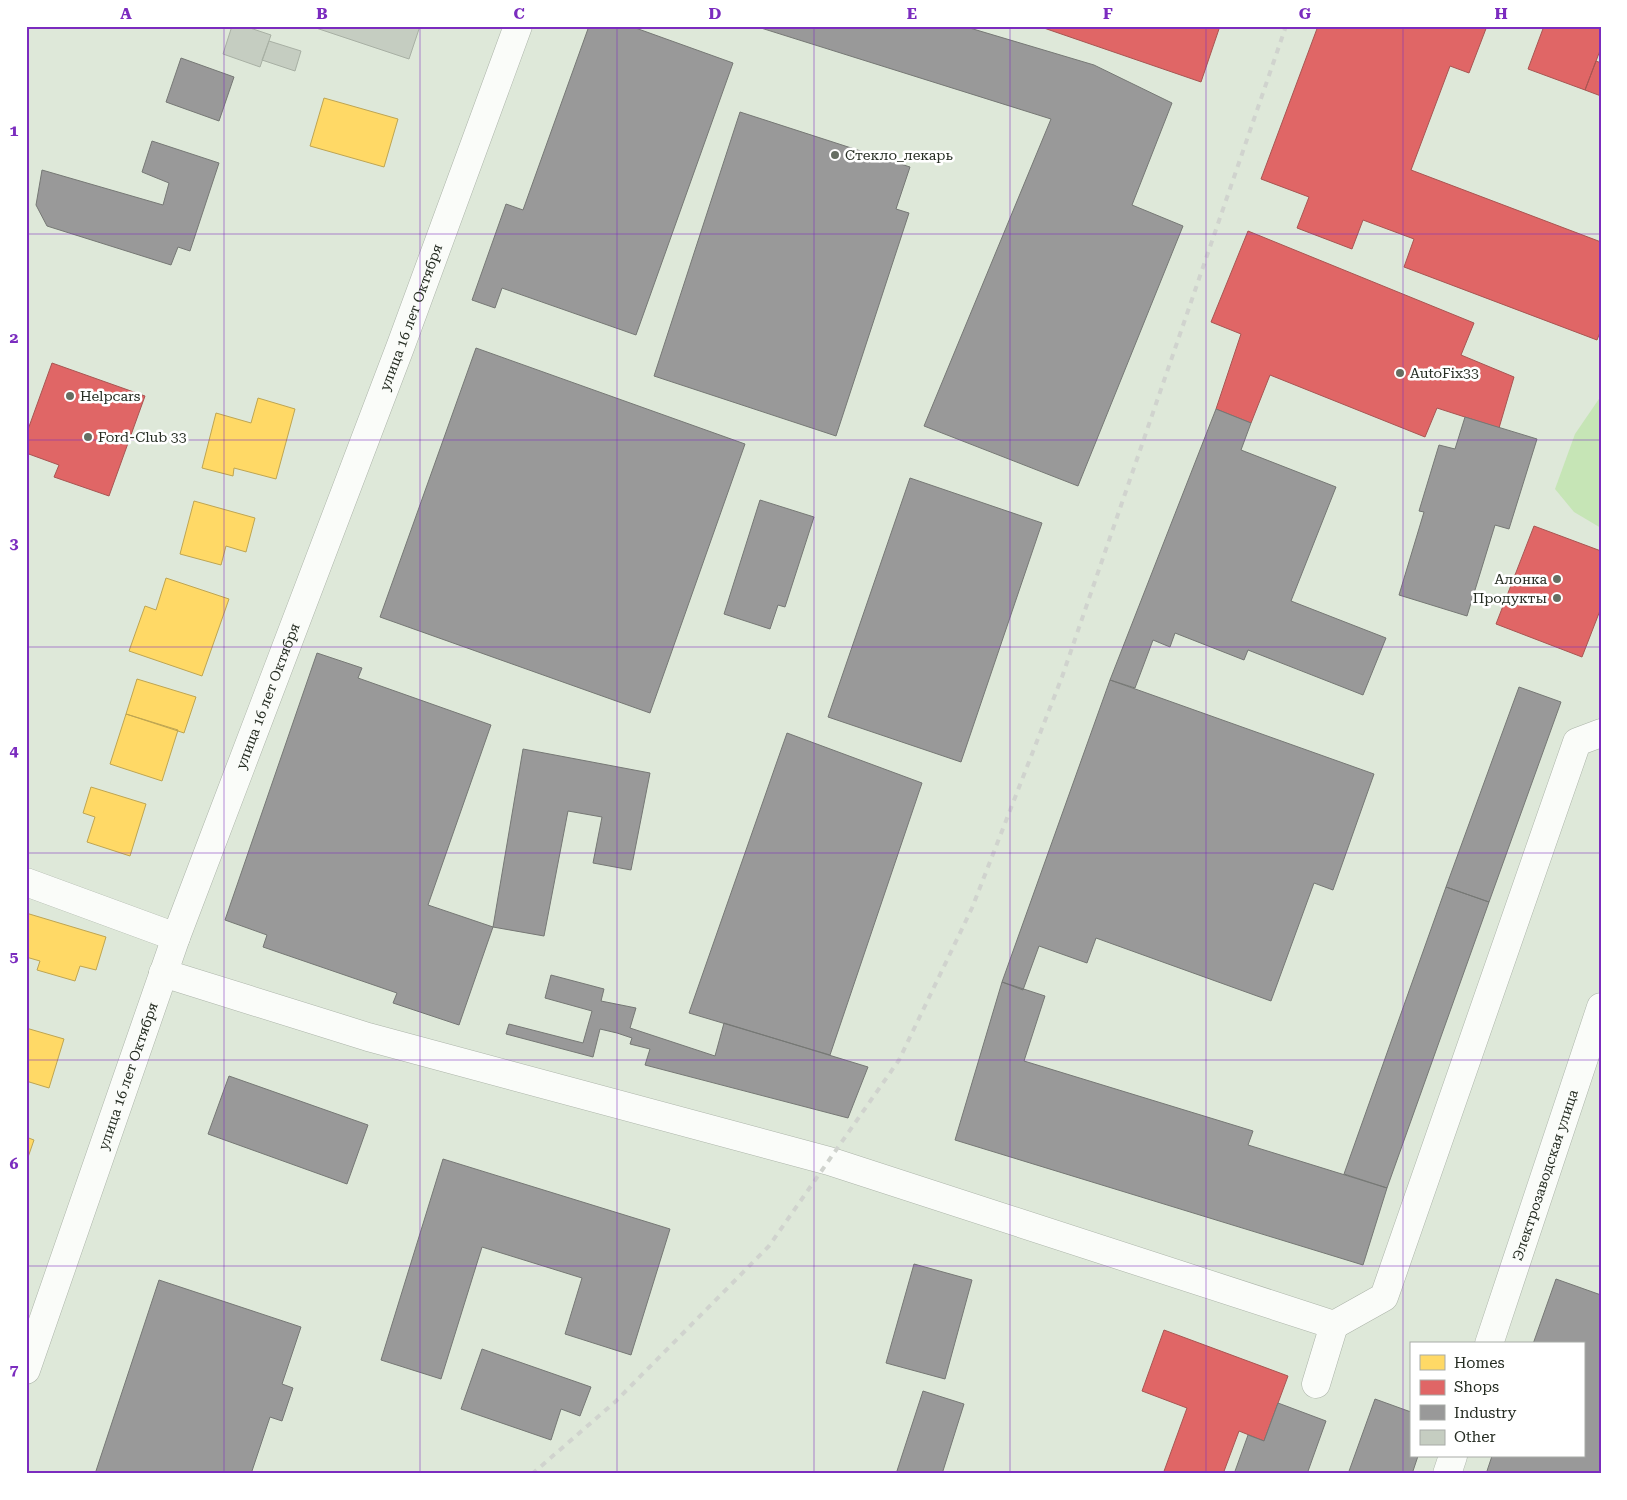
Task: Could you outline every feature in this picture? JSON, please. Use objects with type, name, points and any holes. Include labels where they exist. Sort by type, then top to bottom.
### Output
[{"type":"street","name":"улица 16 лет Октября","points":[[26,1370],[176,937],[401,345],[518,26]]},
{"type":"street","points":[[1316,1384],[1334,1325],[1384,1297],[1577,742],[1601,733]]},
{"type":"street","points":[[26,882],[176,937]]},
{"type":"street","points":[[163,973],[368,1037],[829,1161],[1334,1325]]},
{"type":"street","name":"Электрозаводская улица","points":[[1490,1342],[1601,1007]]},
{"type":"street","points":[[1447,1474],[1452,1458]]},
{"type":"green space","points":[[1601,396],[1601,528],[1574,512],[1555,489],[1575,434]]},
{"type":"building: Homes","points":[[324,98],[398,119],[384,167],[310,146]]},
{"type":"building: Homes","points":[[258,398],[295,409],[276,479],[234,468],[233,476],[202,468],[216,413],[251,423]]},
{"type":"building: Homes","points":[[194,501],[255,518],[246,552],[226,546],[221,565],[180,554]]},
{"type":"building: Homes","points":[[166,578],[229,599],[202,676],[129,651],[145,606],[156,610]]},
{"type":"building: Homes","points":[[137,679],[196,697],[184,733],[126,714]]},
{"type":"building: Homes","points":[[126,714],[178,730],[162,781],[110,764]]},
{"type":"building: Homes","points":[[91,787],[146,804],[130,856],[87,842],[95,817],[83,813]]},
{"type":"building: Homes","points":[[26,913],[106,937],[96,970],[80,966],[75,981],[37,970],[40,961],[26,957]]},
{"type":"building: Homes","points":[[26,1028],[64,1039],[49,1088],[26,1081]]},
{"type":"building: Homes","points":[[26,1137],[34,1140],[26,1163]]},
{"type":"building: Shops","points":[[1038,26],[1220,26],[1201,82]]},
{"type":"building: Shops","points":[[1318,26],[1487,26],[1469,73],[1450,66],[1411,170],[1601,242],[1601,330],[1597,340],[1404,267],[1414,239],[1363,220],[1352,249],[1297,228],[1309,197],[1261,179]]},
{"type":"building: Shops","points":[[1544,26],[1601,26],[1601,48],[1585,90],[1528,69]]},
{"type":"building: Shops","points":[[1596,61],[1601,63],[1601,96],[1585,90]]},
{"type":"building: Shops","points":[[1248,231],[1474,323],[1461,355],[1514,377],[1499,428],[1437,408],[1425,437],[1270,375],[1251,423],[1216,409],[1241,334],[1211,322]]},
{"type":"building: Shops","points":[[52,363],[145,396],[109,496],[54,477],[59,465],[26,453],[26,435]]},
{"type":"building: Shops","name":"Алонка","points":[[1534,526],[1601,551],[1601,608],[1582,657],[1496,624]]},
{"type":"building: Shops","points":[[1164,1330],[1288,1376],[1264,1441],[1239,1431],[1223,1474],[1163,1474],[1187,1408],[1142,1391]]},
{"type":"building: Industry","points":[[589,26],[630,26],[733,63],[636,335],[502,288],[495,308],[472,300],[506,204],[523,210]]},
{"type":"building: Industry","points":[[761,26],[963,26],[1094,65],[1172,103],[1132,205],[1183,226],[1078,486],[924,426],[1051,119],[761,28]]},
{"type":"building: Industry","points":[[181,58],[234,77],[219,121],[166,102]]},
{"type":"building: Industry","points":[[740,112],[910,167],[896,209],[909,213],[836,436],[654,376]]},
{"type":"building: Industry","points":[[152,141],[219,163],[190,251],[178,247],[171,265],[47,226],[36,205],[42,170],[163,205],[169,183],[142,172]]},
{"type":"building: Industry","points":[[476,348],[745,444],[650,713],[380,617]]},
{"type":"building: Industry","points":[[1216,409],[1251,423],[1241,450],[1336,487],[1291,601],[1386,638],[1363,695],[1248,650],[1244,660],[1175,633],[1170,647],[1153,640],[1135,688],[1110,680]]},
{"type":"building: Industry","points":[[1465,417],[1537,439],[1509,529],[1495,525],[1467,616],[1399,595],[1424,512],[1419,511],[1439,445],[1455,449]]},
{"type":"building: Industry","points":[[910,478],[1042,523],[961,762],[828,717]]},
{"type":"building: Industry","points":[[760,500],[814,517],[785,607],[778,605],[770,629],[724,614]]},
{"type":"building: Industry","points":[[317,653],[362,668],[358,678],[491,725],[428,905],[493,927],[459,1025],[393,1003],[397,993],[263,947],[267,935],[225,920]]},
{"type":"building: Industry","points":[[1110,680],[1374,774],[1333,890],[1314,883],[1271,1001],[1096,938],[1087,963],[1039,946],[1023,990],[1002,982]]},
{"type":"building: Industry","points":[[1519,687],[1561,702],[1489,902],[1446,887]]},
{"type":"building: Industry","points":[[787,733],[922,783],[830,1055],[689,1013]]},
{"type":"building: Industry","points":[[523,749],[650,773],[631,870],[593,863],[602,817],[568,811],[544,936],[493,927]]},
{"type":"building: Industry","points":[[1446,887],[1489,902],[1387,1188],[1344,1174]]},
{"type":"building: Industry","points":[[551,975],[604,989],[601,1001],[636,1008],[630,1028],[715,1056],[724,1023],[868,1067],[848,1118],[645,1065],[650,1049],[630,1044],[632,1038],[617,1033],[600,1029],[593,1057],[506,1034],[509,1024],[583,1043],[592,1011],[545,998]]},
{"type":"building: Industry","points":[[1002,982],[1045,996],[1024,1061],[1253,1131],[1248,1145],[1387,1188],[1363,1265],[955,1140]]},
{"type":"building: Industry","points":[[229,1076],[368,1125],[347,1184],[208,1134]]},
{"type":"building: Industry","points":[[443,1159],[670,1229],[631,1355],[565,1334],[582,1278],[482,1247],[441,1379],[381,1360]]},
{"type":"building: Industry","points":[[914,1264],[972,1280],[945,1379],[886,1363]]},
{"type":"building: Industry","points":[[1556,1279],[1601,1295],[1601,1474],[1486,1474],[1491,1458],[1584,1458],[1584,1342],[1534,1342]]},
{"type":"building: Industry","points":[[159,1280],[301,1327],[282,1384],[293,1388],[282,1421],[270,1417],[251,1474],[95,1474]]},
{"type":"building: Industry","points":[[482,1349],[591,1387],[580,1416],[561,1409],[551,1440],[461,1409]]},
{"type":"building: Industry","points":[[923,1391],[964,1404],[942,1474],[896,1474]]},
{"type":"building: Industry","points":[[1375,1399],[1410,1412],[1410,1458],[1417,1458],[1412,1474],[1348,1474]]},
{"type":"building: Industry","points":[[1278,1403],[1326,1421],[1307,1474],[1234,1474],[1248,1435],[1264,1441]]},
{"type":"building: Other","points":[[232,26],[244,26],[271,35],[260,67],[223,54]]},
{"type":"building: Other","points":[[310,26],[420,26],[409,59]]},
{"type":"building: Other","points":[[269,41],[301,51],[295,71],[262,60]]},
{"type":"railway","points":[[532,1474],[615,1402],[769,1246],[899,1060],[972,908],[1062,677],[1286,26]]},
{"type":"place","name":"Стекло_лекарь","points":[[835,155]]},
{"type":"place","name":"AutoFix33","points":[[1400,373]]},
{"type":"place","name":"Helpcars","points":[[70,396]]},
{"type":"place","name":"Ford-Club 33","points":[[88,437]]},
{"type":"place","name":"Алонка","points":[[1557,579]]},
{"type":"place","name":"Продукты","points":[[1557,598]]}]
